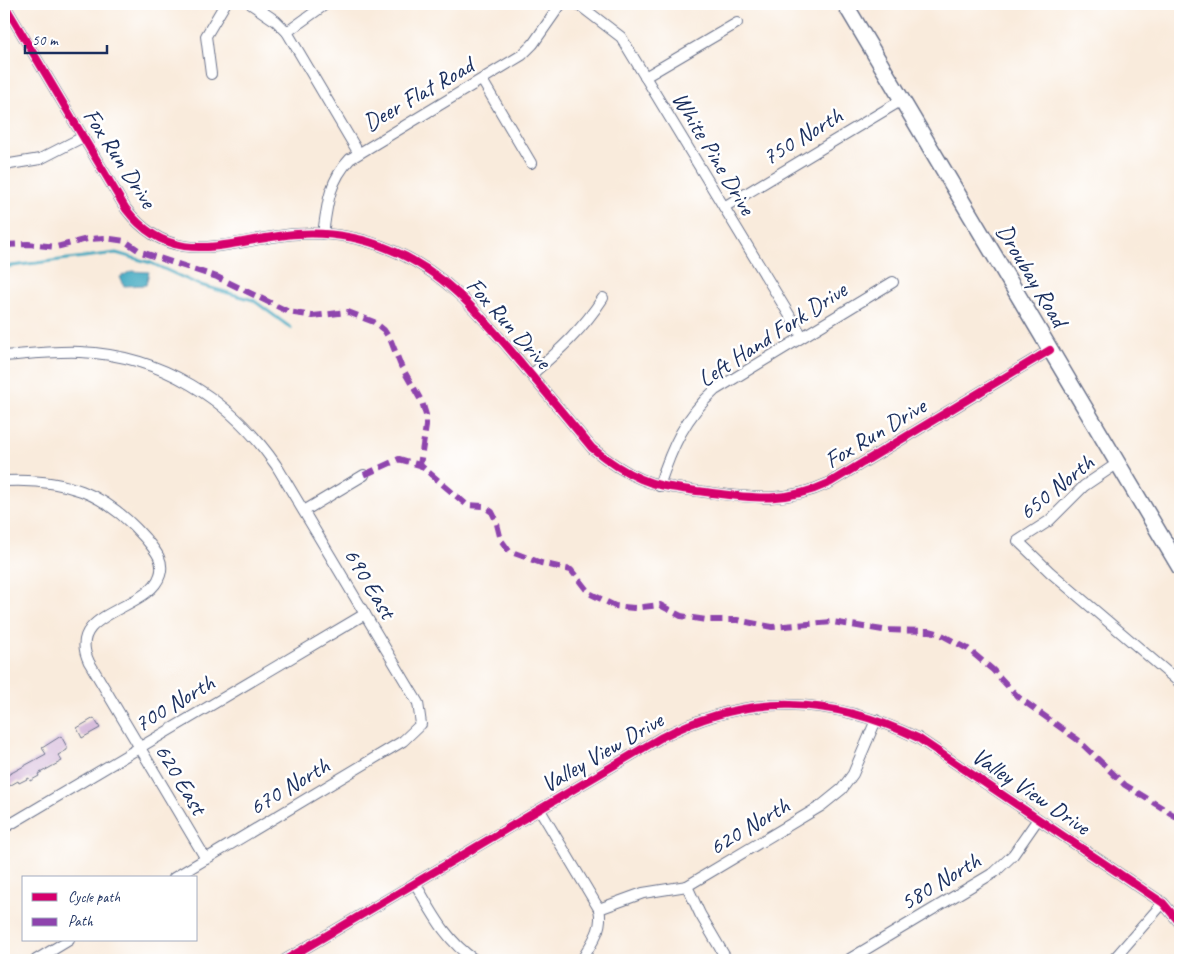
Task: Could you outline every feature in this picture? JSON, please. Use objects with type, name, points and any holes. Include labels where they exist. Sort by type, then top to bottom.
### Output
[{"type":"street","name":"Fox Run Drive","points":[[4,4],[129,213],[147,231],[164,241],[187,248],[211,248],[273,236],[323,234],[352,237],[371,242],[425,267],[472,305],[592,448],[615,467],[659,486],[756,499],[781,498],[806,492],[829,483],[1050,350]]},
{"type":"street","points":[[211,74],[206,36],[225,4]]},
{"type":"street","points":[[251,4],[276,21],[287,32],[358,152]]},
{"type":"street","points":[[287,32],[326,4]]},
{"type":"street","name":"Deer Flat Road","points":[[323,234],[332,184],[343,167],[358,152],[510,64],[533,44],[561,4]]},
{"type":"street","name":"White Pine Drive","points":[[578,4],[621,36],[802,336]]},
{"type":"street","name":"Droubay Road","points":[[845,4],[1180,568]]},
{"type":"street","points":[[646,78],[738,23]]},
{"type":"street","points":[[482,80],[530,163]]},
{"type":"street","name":"750 North","points":[[724,207],[902,100]]},
{"type":"street","points":[[4,165],[40,160],[82,137]]},
{"type":"street","name":"Left Hand Fork Drive","points":[[659,486],[675,440],[703,401],[728,380],[893,282]]},
{"type":"street","points":[[531,375],[571,340],[588,321],[603,298]]},
{"type":"street","name":"690 East","points":[[4,356],[63,351],[98,353],[132,360],[166,371],[198,388],[227,409],[254,435],[276,464],[418,703],[421,724]]},
{"type":"street","name":"650 North","points":[[1118,463],[1084,486],[1050,521],[1018,541],[1057,578],[1180,683]]},
{"type":"street","points":[[304,511],[364,475]]},
{"type":"street","name":"620 East","points":[[4,480],[28,479],[68,485],[107,503],[130,522],[157,552],[162,567],[154,586],[98,621],[89,629],[85,640],[84,652],[138,748],[206,859]]},
{"type":"street","name":"700 North","points":[[4,828],[365,614]]},
{"type":"street","name":"Valley View Drive","points":[[286,960],[662,737],[715,714],[753,706],[793,704],[834,708],[876,720],[918,738],[1163,903],[1180,923]]},
{"type":"street","name":"620 North","points":[[598,909],[643,893],[687,886],[821,806],[836,795],[853,774],[876,720]]},
{"type":"street","name":"670 North","points":[[177,876],[403,740],[421,724]]},
{"type":"street","points":[[540,810],[602,919],[599,930],[582,960]]},
{"type":"street","name":"580 North","points":[[848,960],[995,872],[1013,855],[1038,819]]},
{"type":"street","points":[[415,883],[444,932],[458,947],[475,960]]},
{"type":"street","points":[[687,886],[700,914],[727,960]]},
{"type":"street","points":[[1113,960],[1163,903]]},
{"type":"street","points":[[36,960],[66,942]]},
{"type":"water","points":[[131,271],[149,272],[146,285],[124,286],[120,277]]},
{"type":"building","points":[[94,718],[100,728],[82,738],[77,728]]},
{"type":"building","points":[[61,736],[67,747],[67,750],[58,755],[62,761],[38,774],[39,776],[30,781],[29,778],[19,783],[18,781],[4,789],[4,777],[46,754],[42,748]]},
{"type":"waterway","points":[[4,267],[116,253],[151,263],[197,284],[253,300],[291,328]]},
{"type":"marked path","points":[[4,245],[28,244],[56,247],[87,239],[105,238],[125,241],[141,252],[217,277],[289,312],[313,316],[348,312],[374,322],[384,330],[391,341],[401,366],[422,402],[426,415],[426,426],[420,465]]},
{"type":"marked path","points":[[364,475],[399,459],[420,465],[467,505],[483,506],[492,512],[501,540],[509,551],[541,563],[571,570],[589,593],[615,606],[634,608],[660,605],[681,616],[706,620],[737,620],[772,627],[832,622],[883,630],[930,631],[940,634],[968,649],[993,670],[1018,697],[1078,740],[1125,785],[1180,819]]},
{"type":"cycle path","points":[[4,4],[126,209],[145,229],[164,240],[184,246],[205,247],[297,234],[332,235],[367,241],[410,259],[446,283],[478,313],[592,448],[621,469],[648,482],[676,488],[764,498],[780,497],[812,490],[829,483],[1050,350]]},
{"type":"cycle path","points":[[285,960],[662,737],[694,722],[726,712],[758,706],[822,707],[886,724],[918,738],[1163,903],[1180,923]]}]
